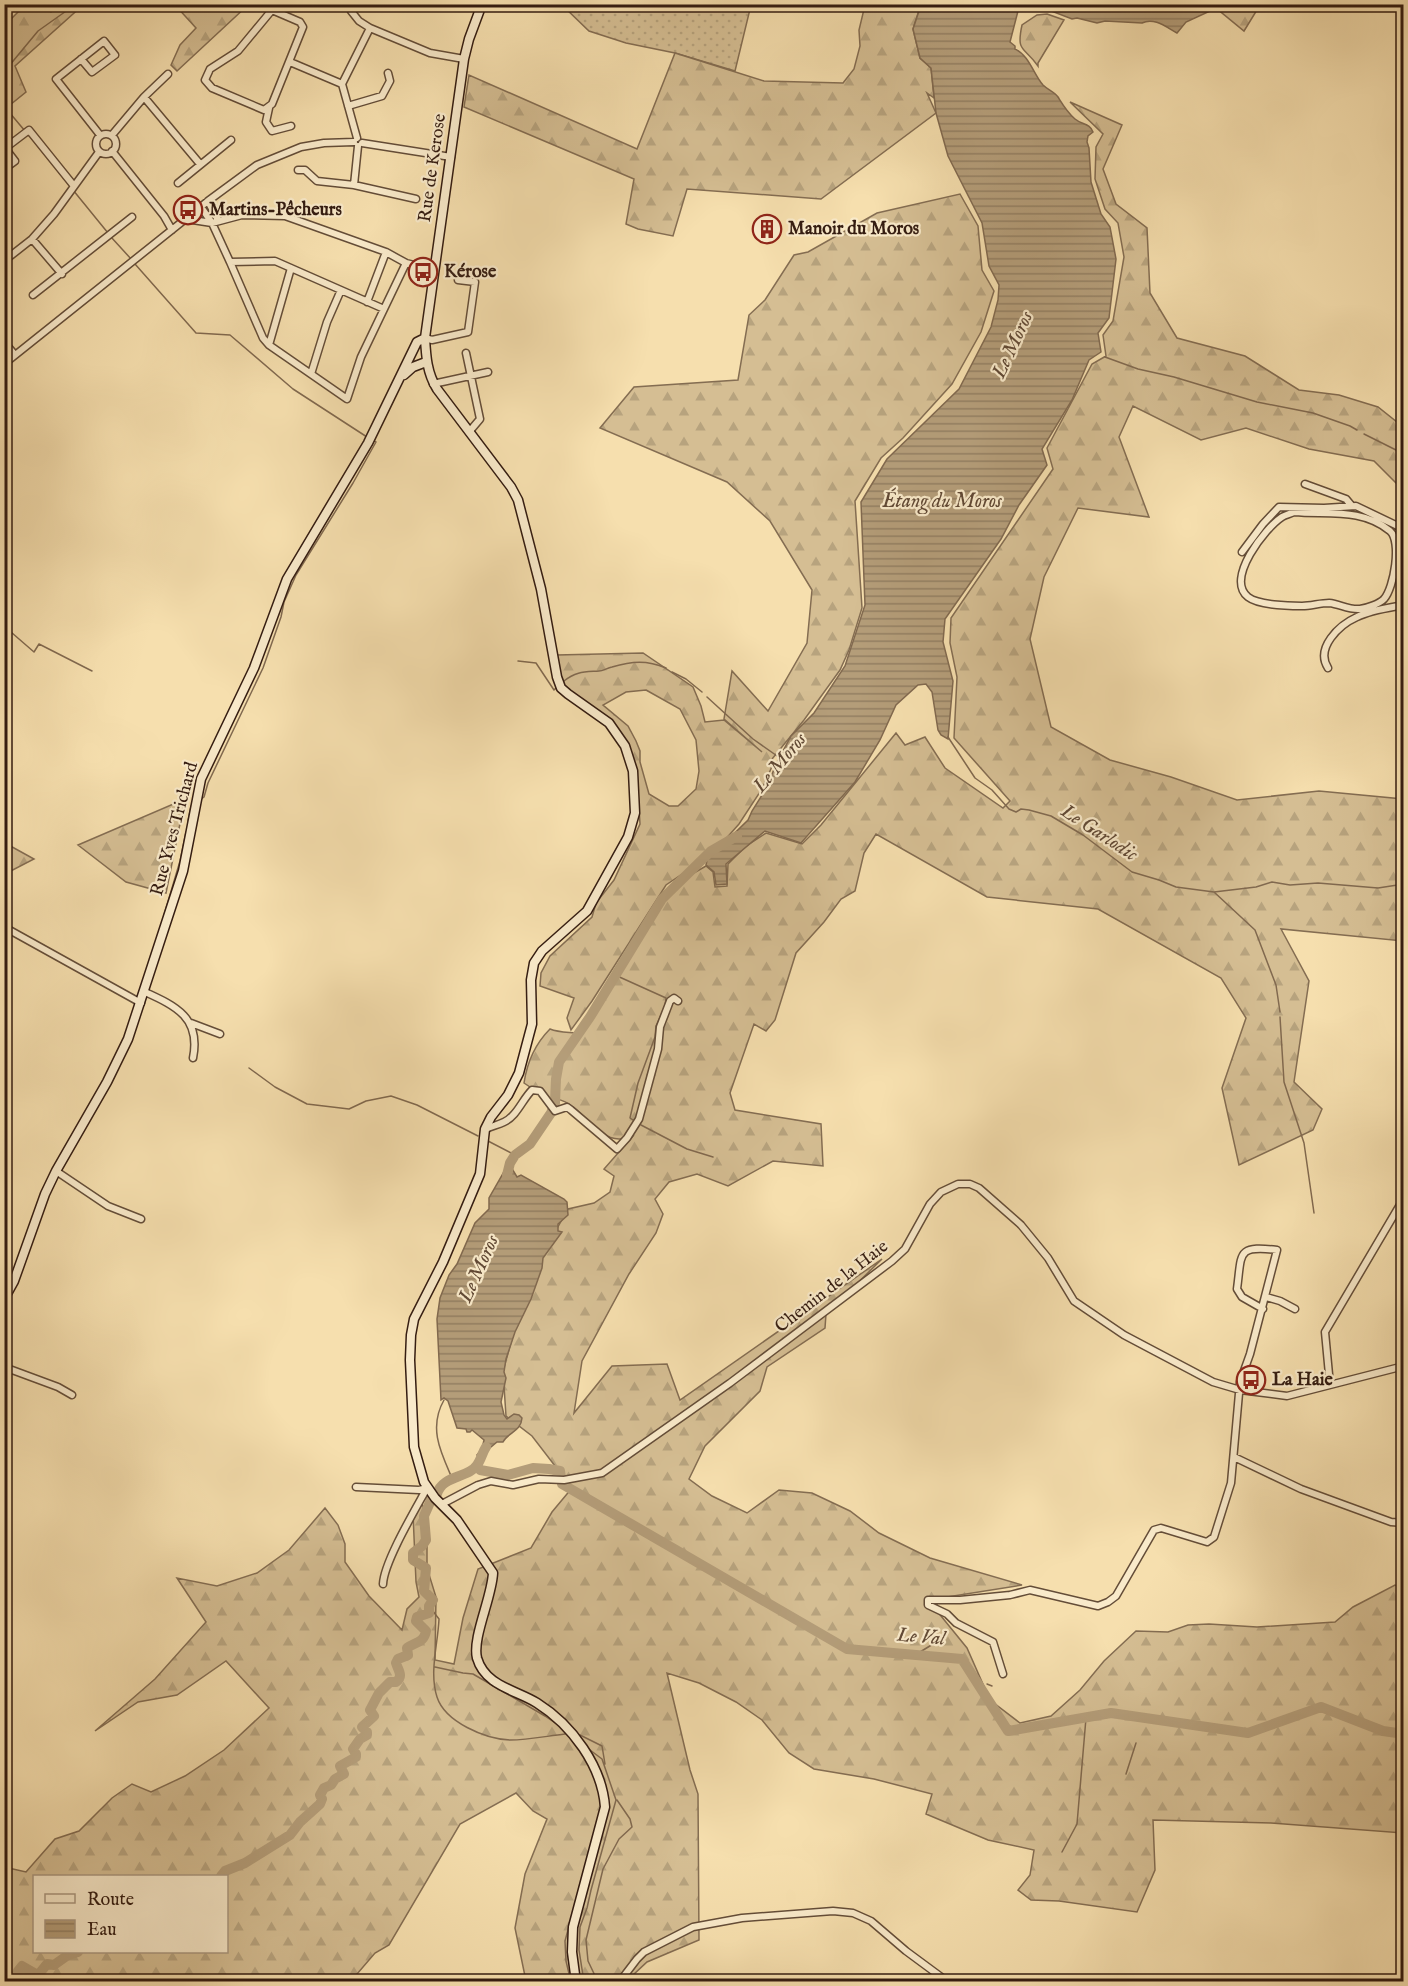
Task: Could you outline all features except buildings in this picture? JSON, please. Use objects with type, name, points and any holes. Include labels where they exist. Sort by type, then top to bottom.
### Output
[{"type":"street","name":"Rue de Kerose","points":[[482,4],[469,39],[465,59],[425,338],[426,360],[434,384],[511,487],[518,500],[541,589],[561,688],[609,723],[625,746],[633,771],[635,813],[628,837],[587,911],[537,956],[532,972],[532,1024],[525,1057],[515,1082],[485,1129]]},
{"type":"street","points":[[269,108],[264,110],[212,88],[205,80],[210,69],[238,51],[273,10],[300,22],[303,27],[269,108],[266,122],[272,131],[291,126]]},
{"type":"street","points":[[351,11],[359,21],[370,27],[430,53],[465,59]]},
{"type":"street","points":[[354,185],[358,142],[342,84],[370,27]]},
{"type":"street","points":[[81,59],[92,72],[115,54],[104,41],[81,59],[56,79],[100,135]]},
{"type":"street","points":[[290,62],[342,84]]},
{"type":"street","points":[[348,106],[382,96],[390,81],[388,73]]},
{"type":"street","points":[[112,135],[144,97],[168,74]]},
{"type":"street","points":[[144,97],[200,164]]},
{"type":"street","points":[[4,169],[15,161],[5,148],[29,130],[74,186]]},
{"type":"street","points":[[100,135],[112,135]]},
{"type":"street","points":[[100,135],[96,145],[99,152],[104,154],[112,151],[116,143],[112,135]]},
{"type":"street","points":[[178,183],[231,140]]},
{"type":"street","points":[[4,364],[207,201],[244,173],[270,158],[314,144],[358,142],[451,157]]},
{"type":"street","points":[[112,151],[164,216],[172,230]]},
{"type":"street","points":[[5,259],[32,239],[54,214],[99,152]]},
{"type":"street","points":[[298,170],[305,170],[317,181],[354,185],[416,199]]},
{"type":"street","points":[[207,201],[263,338],[269,345],[346,399],[361,357],[406,263]]},
{"type":"street","points":[[201,207],[215,222]]},
{"type":"street","points":[[186,219],[215,222],[242,215],[285,216],[386,252],[406,263],[435,270]]},
{"type":"street","points":[[33,295],[132,217]]},
{"type":"street","points":[[32,239],[62,274]]},
{"type":"street","points":[[368,302],[386,252]]},
{"type":"street","points":[[230,262],[275,261],[384,309]]},
{"type":"street","points":[[269,345],[291,268]]},
{"type":"street","points":[[408,360],[417,342],[425,338],[432,339],[468,332],[475,282],[458,280]]},
{"type":"street","points":[[311,374],[327,322],[341,290]]},
{"type":"street","points":[[4,342],[15,355]]},
{"type":"street","points":[[466,353],[480,419],[469,432]]},
{"type":"street","points":[[408,360],[417,356],[426,360]]},
{"type":"street","name":"Rue Yves Trichard","points":[[4,1299],[14,1281],[45,1194],[56,1171],[119,1059],[145,992],[183,871],[197,796],[210,759],[254,668],[287,579],[368,443],[402,377],[408,360]]},
{"type":"street","points":[[402,377],[413,367],[426,360]]},
{"type":"street","points":[[434,384],[488,372]]},
{"type":"street","points":[[1305,484],[1346,499],[1351,505]]},
{"type":"street","points":[[1242,552],[1279,507],[1324,508],[1351,505],[1373,513],[1404,530]]},
{"type":"street","points":[[1294,512],[1356,514],[1380,524],[1394,534],[1397,543],[1393,584],[1383,601],[1363,609],[1348,610],[1329,603],[1302,606],[1260,602],[1244,592],[1242,577],[1251,550],[1262,536],[1284,516],[1294,512]]},
{"type":"street","points":[[1383,601],[1389,608]]},
{"type":"street","points":[[1328,668],[1324,662],[1325,649],[1328,641],[1337,631],[1358,616],[1404,605]]},
{"type":"street","points":[[4,927],[141,1003]]},
{"type":"street","points":[[145,992],[175,1006],[191,1023],[220,1034]]},
{"type":"street","points":[[576,1982],[572,1952],[573,1927],[605,1807],[604,1791],[597,1770],[557,1718],[537,1703],[496,1684],[481,1667],[476,1647],[491,1590],[493,1573],[457,1520],[427,1488],[414,1447],[411,1335],[414,1319],[443,1262],[480,1174],[485,1129],[510,1118],[532,1090],[541,1092],[554,1108],[567,1107],[572,1110],[617,1149],[639,1119],[658,1049],[660,1027],[670,1001],[674,998],[678,1001]]},
{"type":"street","points":[[191,1023],[195,1047],[193,1058]]},
{"type":"street","points":[[56,1171],[108,1206],[141,1218]]},
{"type":"street","name":"Chemin de la Haie","points":[[438,1501],[459,1496],[478,1485],[491,1481],[513,1485],[538,1479],[561,1480],[602,1473],[730,1383],[899,1255],[905,1249],[930,1204],[941,1192],[958,1184],[970,1184],[979,1188],[1021,1225],[1048,1258],[1074,1300],[1124,1335],[1195,1374],[1240,1390],[1287,1396],[1404,1366]]},
{"type":"street","points":[[1330,1385],[1325,1332],[1404,1198]]},
{"type":"street","points":[[1003,1674],[993,1642],[928,1605],[928,1600],[960,1600],[1030,1590],[1098,1606],[1116,1596],[1154,1530],[1161,1528],[1208,1542],[1214,1537],[1231,1483],[1240,1382],[1263,1309],[1277,1250],[1255,1247],[1247,1250],[1242,1257],[1237,1289],[1242,1297],[1263,1309]]},
{"type":"street","points":[[1266,1297],[1295,1309]]},
{"type":"street","points":[[4,1367],[58,1387],[72,1395]]},
{"type":"street","points":[[1234,1457],[1301,1489],[1391,1522],[1404,1523]]},
{"type":"street","points":[[356,1487],[419,1490],[427,1488]]},
{"type":"street","points":[[383,1584],[383,1577],[427,1488]]},
{"type":"street","points":[[622,1982],[630,1968],[644,1953],[693,1927],[742,1918],[833,1911],[853,1913],[871,1921],[948,1982]]},
{"type":"green space","points":[[921,4],[913,29],[920,58],[931,68],[934,98],[927,93],[936,113],[821,199],[687,189],[673,236],[638,229],[626,224],[634,179],[464,107],[469,75],[637,149],[675,53],[764,81],[843,83],[854,69],[860,46],[859,30],[865,5]]},
{"type":"green space","points":[[1223,4],[1260,5],[1244,31],[1216,8]]},
{"type":"green space","points":[[17,5],[36,5],[51,12],[60,5],[83,5],[15,66],[26,92],[5,109],[5,25],[18,12]]},
{"type":"green space","points":[[175,5],[248,5],[177,71],[171,65],[180,45],[196,28]]},
{"type":"green space","points":[[562,5],[751,5],[735,71],[589,31]]},
{"type":"green space","points":[[1047,14],[1064,20],[1038,66],[1022,48],[1020,34],[1022,25],[1037,15]]},
{"type":"green space","points":[[1070,102],[1122,125],[1103,169],[1116,204],[1147,228],[1150,293],[1177,338],[1245,356],[1299,390],[1339,395],[1378,407],[1397,422],[1403,422],[1403,490],[1374,461],[1309,449],[1246,428],[1201,440],[1133,406],[1119,437],[1149,517],[1078,508],[1044,577],[1030,639],[1051,727],[1110,760],[1171,777],[1237,800],[1319,791],[1403,799],[1403,941],[1281,929],[1309,981],[1294,1082],[1322,1109],[1313,1130],[1239,1165],[1222,1088],[1246,1018],[1221,978],[1098,909],[987,897],[876,834],[864,853],[855,891],[841,899],[796,953],[775,1020],[766,1031],[754,1024],[730,1093],[735,1110],[821,1124],[823,1166],[773,1161],[728,1186],[697,1174],[669,1182],[655,1199],[663,1214],[656,1233],[629,1274],[582,1361],[574,1413],[612,1366],[667,1364],[680,1400],[882,1259],[826,1314],[825,1328],[767,1367],[760,1391],[705,1446],[689,1479],[712,1496],[747,1513],[779,1490],[812,1493],[850,1511],[879,1533],[930,1558],[1022,1585],[928,1600],[967,1648],[990,1700],[1020,1723],[1051,1716],[1080,1690],[1104,1661],[1136,1631],[1168,1632],[1188,1625],[1209,1624],[1257,1627],[1335,1622],[1353,1607],[1395,1585],[1403,1588],[1403,1833],[1271,1823],[1153,1820],[1155,1870],[1137,1912],[1059,1901],[1031,1900],[1018,1890],[1030,1875],[1034,1850],[988,1840],[926,1814],[932,1794],[874,1779],[814,1769],[789,1753],[762,1720],[736,1702],[699,1683],[667,1673],[698,1794],[699,1940],[647,1962],[631,1977],[633,1981],[526,1981],[515,1928],[525,1874],[547,1819],[533,1811],[516,1793],[460,1824],[389,1945],[375,1953],[351,1981],[5,1981],[4,1867],[26,1872],[55,1839],[79,1831],[112,1798],[132,1784],[151,1792],[185,1776],[224,1750],[269,1708],[226,1661],[177,1695],[138,1702],[95,1731],[155,1679],[206,1622],[177,1578],[217,1586],[257,1573],[289,1550],[325,1508],[338,1525],[345,1544],[345,1562],[369,1596],[402,1630],[407,1609],[419,1597],[416,1582],[413,1514],[421,1501],[427,1517],[427,1568],[436,1597],[435,1660],[454,1664],[463,1618],[478,1569],[531,1548],[552,1512],[572,1488],[532,1436],[506,1416],[503,1371],[520,1311],[541,1257],[568,1209],[594,1203],[610,1192],[614,1176],[604,1169],[633,1136],[619,1139],[609,1137],[568,1104],[548,1099],[524,1083],[533,1054],[550,1029],[581,1034],[610,979],[636,946],[671,886],[706,866],[713,872],[715,887],[727,886],[728,864],[746,846],[766,833],[802,844],[821,825],[896,733],[905,745],[925,737],[945,768],[1003,808],[1010,801],[954,738],[957,677],[950,643],[951,618],[1053,469],[1047,448],[1092,364],[1106,356],[1103,335],[1113,321],[1124,257],[1118,223],[1105,209],[1095,179],[1096,147],[1103,134]]},
{"type":"green space","points":[[960,194],[978,226],[982,270],[994,291],[981,332],[952,384],[903,438],[881,458],[855,501],[862,608],[840,670],[772,759],[774,762],[762,789],[739,824],[723,842],[697,864],[666,885],[571,1030],[567,1018],[574,998],[540,986],[541,973],[550,956],[592,917],[596,903],[614,880],[640,824],[637,777],[625,740],[561,688],[557,655],[643,653],[693,687],[705,722],[724,720],[762,752],[724,719],[732,671],[768,711],[807,643],[812,590],[770,521],[727,482],[600,428],[634,387],[738,380],[749,315],[765,300],[794,255],[808,252],[877,213]],"holes":[[[646,690],[680,709],[696,740],[699,771],[696,789],[678,806],[669,806],[649,794],[636,741],[628,726],[603,705],[626,692]]]},
{"type":"green space","points":[[185,799],[166,893],[126,882],[78,845]]},
{"type":"green space","points":[[5,843],[34,859],[5,874]]},
{"type":"water","name":"Étang du Moros","points":[[921,5],[1223,5],[1186,22],[1177,33],[1151,21],[1097,23],[1072,19],[1041,7],[1018,11],[1010,42],[1028,60],[1043,85],[1057,95],[1072,116],[1090,127],[1093,132],[1088,136],[1087,142],[1091,182],[1101,214],[1110,227],[1116,259],[1109,318],[1098,333],[1101,352],[1089,360],[1072,400],[1042,449],[1047,465],[1019,505],[1001,539],[945,619],[943,642],[953,681],[948,739],[938,730],[932,692],[926,684],[918,685],[896,705],[880,740],[855,782],[801,843],[765,831],[726,864],[727,884],[716,885],[714,872],[706,865],[707,860],[748,820],[767,787],[791,736],[814,713],[845,666],[865,605],[861,502],[887,459],[959,389],[991,327],[998,300],[999,285],[989,266],[982,223],[948,156],[936,113],[931,68],[920,58],[913,29]]},
{"type":"water","points":[[509,1163],[512,1164],[511,1167],[517,1177],[521,1175],[564,1199],[567,1202],[568,1215],[558,1224],[558,1231],[562,1232],[543,1258],[542,1268],[531,1299],[515,1332],[506,1359],[504,1372],[506,1378],[501,1402],[504,1415],[507,1419],[514,1414],[519,1415],[522,1418],[521,1423],[503,1442],[497,1442],[479,1457],[477,1455],[482,1449],[484,1440],[472,1430],[467,1432],[466,1429],[457,1428],[448,1401],[444,1398],[441,1400],[437,1319],[440,1298],[449,1275],[457,1264],[475,1223],[489,1209],[489,1198]]},
{"type":"waterway","points":[[4,72],[38,31],[76,4]]},
{"type":"waterway","points":[[4,106],[25,131]]},
{"type":"waterway","points":[[28,134],[70,186]]},
{"type":"waterway","points":[[73,190],[108,233]]},
{"type":"waterway","points":[[111,237],[132,260]]},
{"type":"waterway","points":[[135,264],[196,333],[230,335],[293,389],[367,437]]},
{"type":"waterway","points":[[1105,357],[1138,369],[1174,377],[1257,402],[1313,413],[1357,430]]},
{"type":"waterway","points":[[1364,434],[1404,454]]},
{"type":"waterway","points":[[200,800],[204,797],[208,783],[263,668],[284,602],[296,575],[353,483],[376,442],[374,441]]},
{"type":"waterway","points":[[4,626],[34,652],[39,644],[92,671]]},
{"type":"waterway","points":[[518,661],[536,663],[554,690],[556,688]]},
{"type":"waterway","points":[[564,681],[577,674],[633,663],[646,663],[666,668]]},
{"type":"waterway","points":[[672,672],[686,679],[702,692]]},
{"type":"waterway","points":[[707,697],[753,739],[780,758]]},
{"type":"waterway","name":"Le Garlodic","points":[[948,737],[975,778],[992,790],[1009,809],[1016,812],[1021,809],[1029,810],[1051,816],[1083,835],[1132,872],[1176,887],[1214,892],[1256,887],[1272,882],[1290,885],[1318,883],[1378,888],[1404,884]]},
{"type":"waterway","points":[[188,821],[191,806]]},
{"type":"waterway","points":[[164,915],[186,832]]},
{"type":"waterway","name":"Le Moros","points":[[507,1175],[515,1155],[530,1144],[551,1113],[555,1103],[559,1062],[590,1017],[662,899],[711,851],[737,836]]},
{"type":"waterway","points":[[1214,892],[1255,930],[1276,985],[1280,1012]]},
{"type":"waterway","points":[[615,975],[666,998],[665,1006]]},
{"type":"waterway","points":[[633,1120],[630,1118],[638,1083],[662,1013]]},
{"type":"waterway","points":[[1280,1017],[1284,1082],[1304,1143],[1314,1213]]},
{"type":"waterway","points":[[249,1068],[275,1087],[307,1104],[349,1109],[366,1101],[391,1096],[417,1105],[478,1136]]},
{"type":"waterway","points":[[641,1125],[687,1149],[713,1157]]},
{"type":"waterway","points":[[488,1141],[515,1155]]},
{"type":"waterway","points":[[444,1400],[437,1420],[438,1440],[452,1478]]},
{"type":"waterway","name":"Le Moros","points":[[437,1494],[444,1483],[473,1469],[486,1447]]},
{"type":"waterway","name":"Le Val","points":[[477,1465],[480,1470],[508,1475],[533,1468],[560,1471],[562,1484],[847,1649],[962,1659],[1008,1731],[1111,1713],[1248,1733],[1321,1707],[1383,1731],[1404,1734]]},
{"type":"waterway","name":"Le Moros","points":[[222,1875],[225,1871],[245,1863],[290,1835],[300,1822],[320,1804],[322,1799],[320,1795],[324,1788],[344,1774],[340,1766],[356,1757],[353,1749],[360,1739],[367,1735],[362,1727],[374,1716],[370,1710],[379,1693],[390,1682],[396,1682],[400,1677],[396,1663],[398,1659],[408,1655],[407,1648],[423,1638],[426,1631],[416,1621],[417,1617],[429,1613],[429,1606],[433,1600],[424,1591],[426,1568],[413,1560],[413,1553],[426,1540],[424,1516],[431,1500]]},
{"type":"waterway","points":[[429,1606],[439,1619],[434,1668],[435,1687],[441,1706],[448,1714],[478,1733],[500,1739],[524,1739],[565,1734]]},
{"type":"waterway","points":[[920,1652],[938,1641]]},
{"type":"waterway","points":[[435,1667],[473,1674],[561,1727]]},
{"type":"waterway","points":[[987,1684],[992,1686]]},
{"type":"waterway","points":[[1062,1852],[1077,1824],[1086,1718]]},
{"type":"waterway","points":[[580,1735],[602,1746],[605,1764]]},
{"type":"waterway","points":[[1126,1774],[1136,1743]]},
{"type":"waterway","points":[[584,1982],[579,1950],[580,1927],[616,1800],[602,1759],[586,1747]]},
{"type":"waterway","points":[[598,1982],[588,1961],[586,1940],[603,1869],[619,1839],[632,1827],[630,1819],[617,1800]]},
{"type":"waterway","points":[[571,1982],[566,1961],[565,1941],[581,1882]]},
{"type":"waterway","name":"Le Moros","points":[[13,1982],[22,1966],[39,1974],[47,1964],[54,1965],[75,1953]]},
{"type":"place","name":"Martins-Pêcheurs","points":[[188,210]]},
{"type":"place","name":"Manoir du Moros","points":[[767,229]]},
{"type":"place","name":"Kérose","points":[[423,272]]},
{"type":"place","name":"La Haie","points":[[1251,1380]]}]
